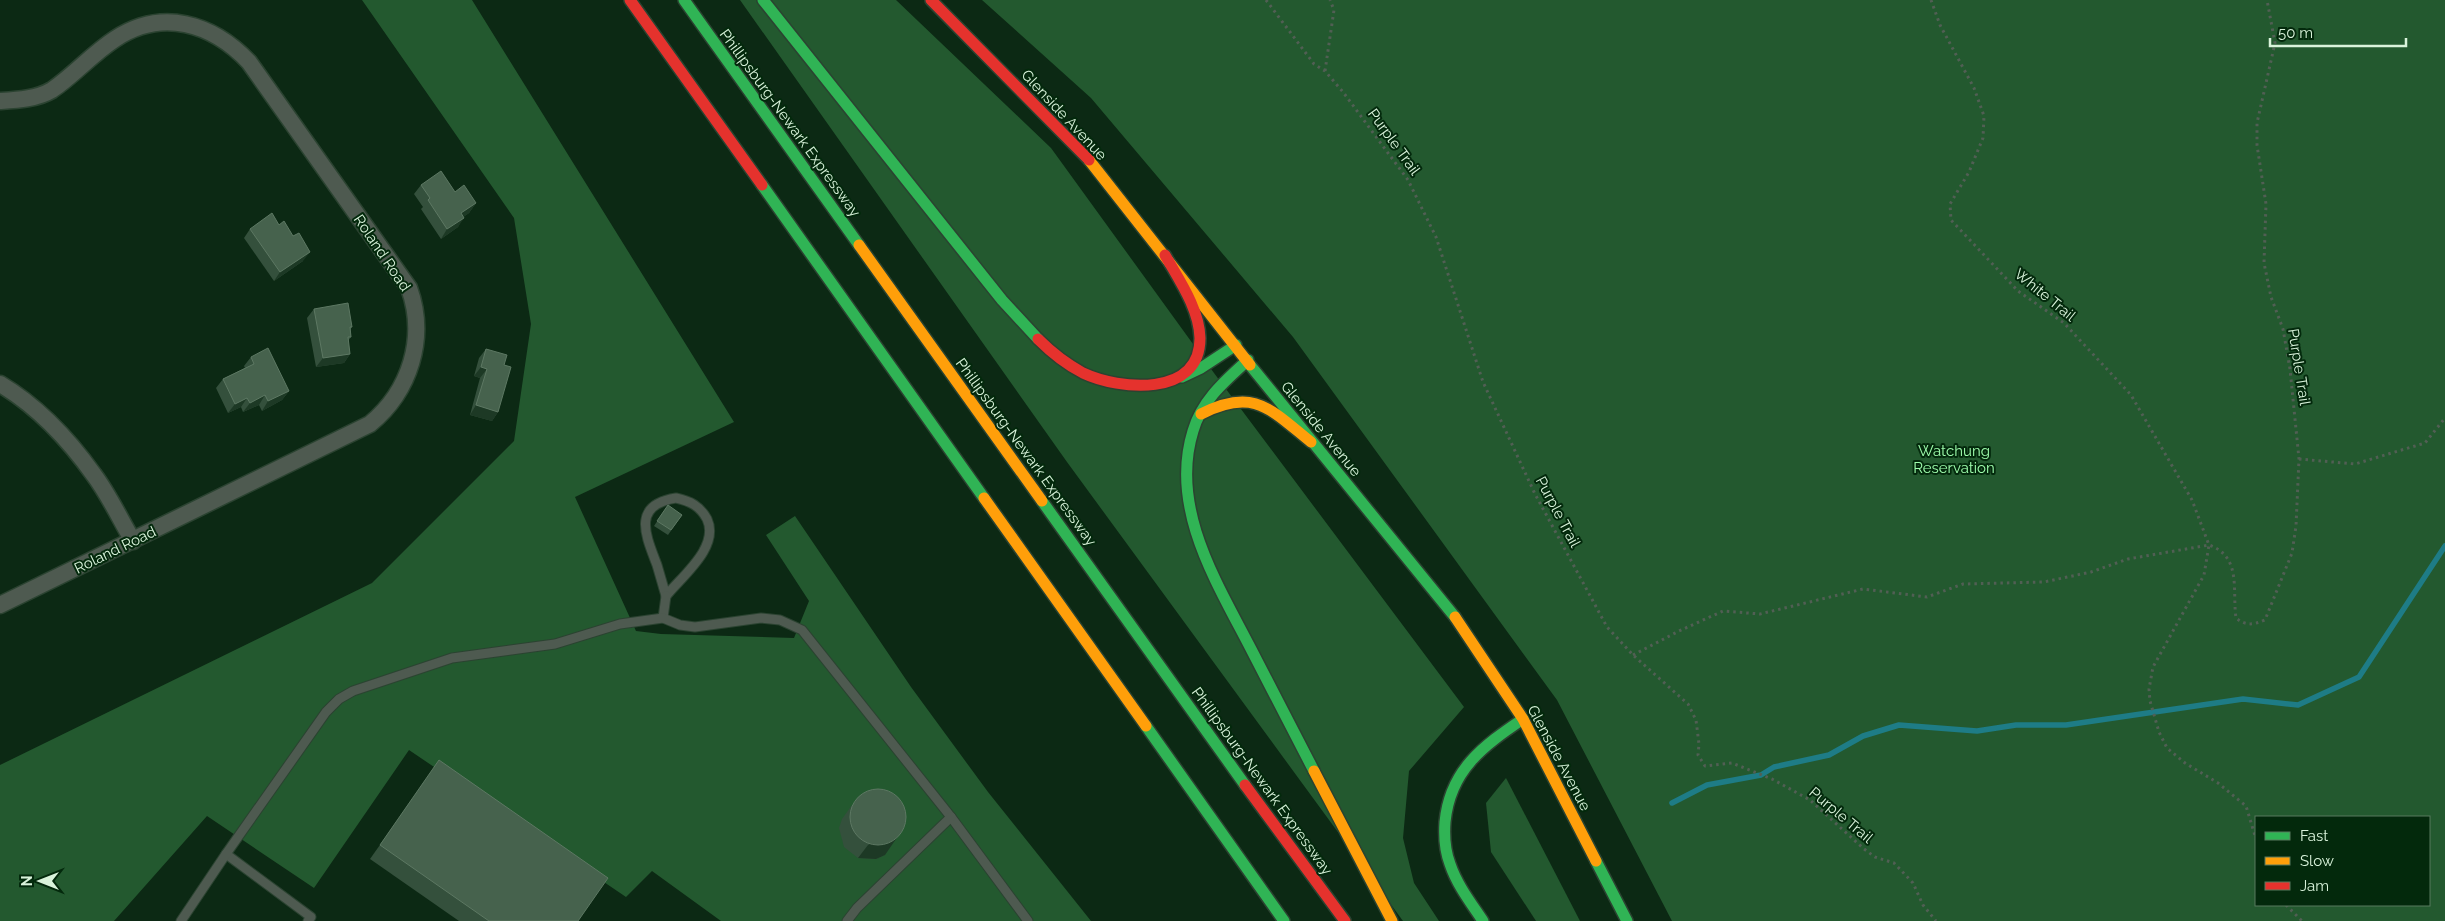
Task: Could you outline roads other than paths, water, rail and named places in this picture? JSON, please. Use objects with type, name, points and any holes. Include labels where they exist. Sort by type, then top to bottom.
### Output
[{"type":"main road","points":[[630,0],[1284,921]]},
{"type":"main road","name":"Phillipsburg-Newark Expressway","points":[[684,0],[1275,827],[1345,921]]},
{"type":"main road","points":[[763,0],[1002,300],[1041,341],[1067,362],[1101,379],[1122,384],[1160,384],[1201,368],[1236,345]]},
{"type":"main road","name":"Glenside Avenue","points":[[931,0],[1089,160],[1311,442],[1464,627],[1523,719],[1627,921]]},
{"type":"main road","points":[[1165,255],[1196,316],[1199,329],[1200,343],[1195,358],[1178,378]]},
{"type":"main road","points":[[1248,360],[1218,388],[1201,414],[1188,446],[1186,466],[1190,512],[1197,537],[1208,564],[1392,921]]},
{"type":"main road","points":[[1201,414],[1216,405],[1243,399],[1268,409],[1311,442]]},
{"type":"main road","points":[[1483,921],[1462,889],[1449,863],[1445,836],[1445,811],[1453,786],[1464,766],[1483,748],[1523,719]]},
{"type":"street","name":"Roland Road","points":[[0,102],[19,100],[51,90],[114,40],[132,30],[166,22],[187,24],[207,30],[234,46],[249,62],[411,294],[416,318],[414,355],[407,378],[395,399],[370,424],[0,605]]},
{"type":"street","points":[[0,384],[18,395],[55,428],[94,475],[133,541]]},
{"type":"lane","points":[[663,618],[666,596],[648,543],[645,523],[648,513],[655,505],[665,500],[676,498],[697,506],[709,524],[710,536],[707,547],[700,557],[666,596]]},
{"type":"lane","points":[[182,921],[226,854],[326,712],[339,699],[354,691],[452,658],[555,644],[620,624],[663,618],[680,625],[695,627],[770,619],[780,620],[802,630],[951,817],[1028,921]]},
{"type":"lane","points":[[847,921],[857,908],[951,817]]},
{"type":"lane","points":[[226,854],[311,917],[308,921]]},
{"type":"waterway","points":[[1672,803],[1707,785],[1761,775],[1774,767],[1829,755],[1863,736],[1899,725],[1977,731],[2016,725],[2066,725],[2243,699],[2298,705],[2359,677],[2445,546]]},
{"type":"park label","name":"Watchung Reservation","points":[[1954,460]]}]
